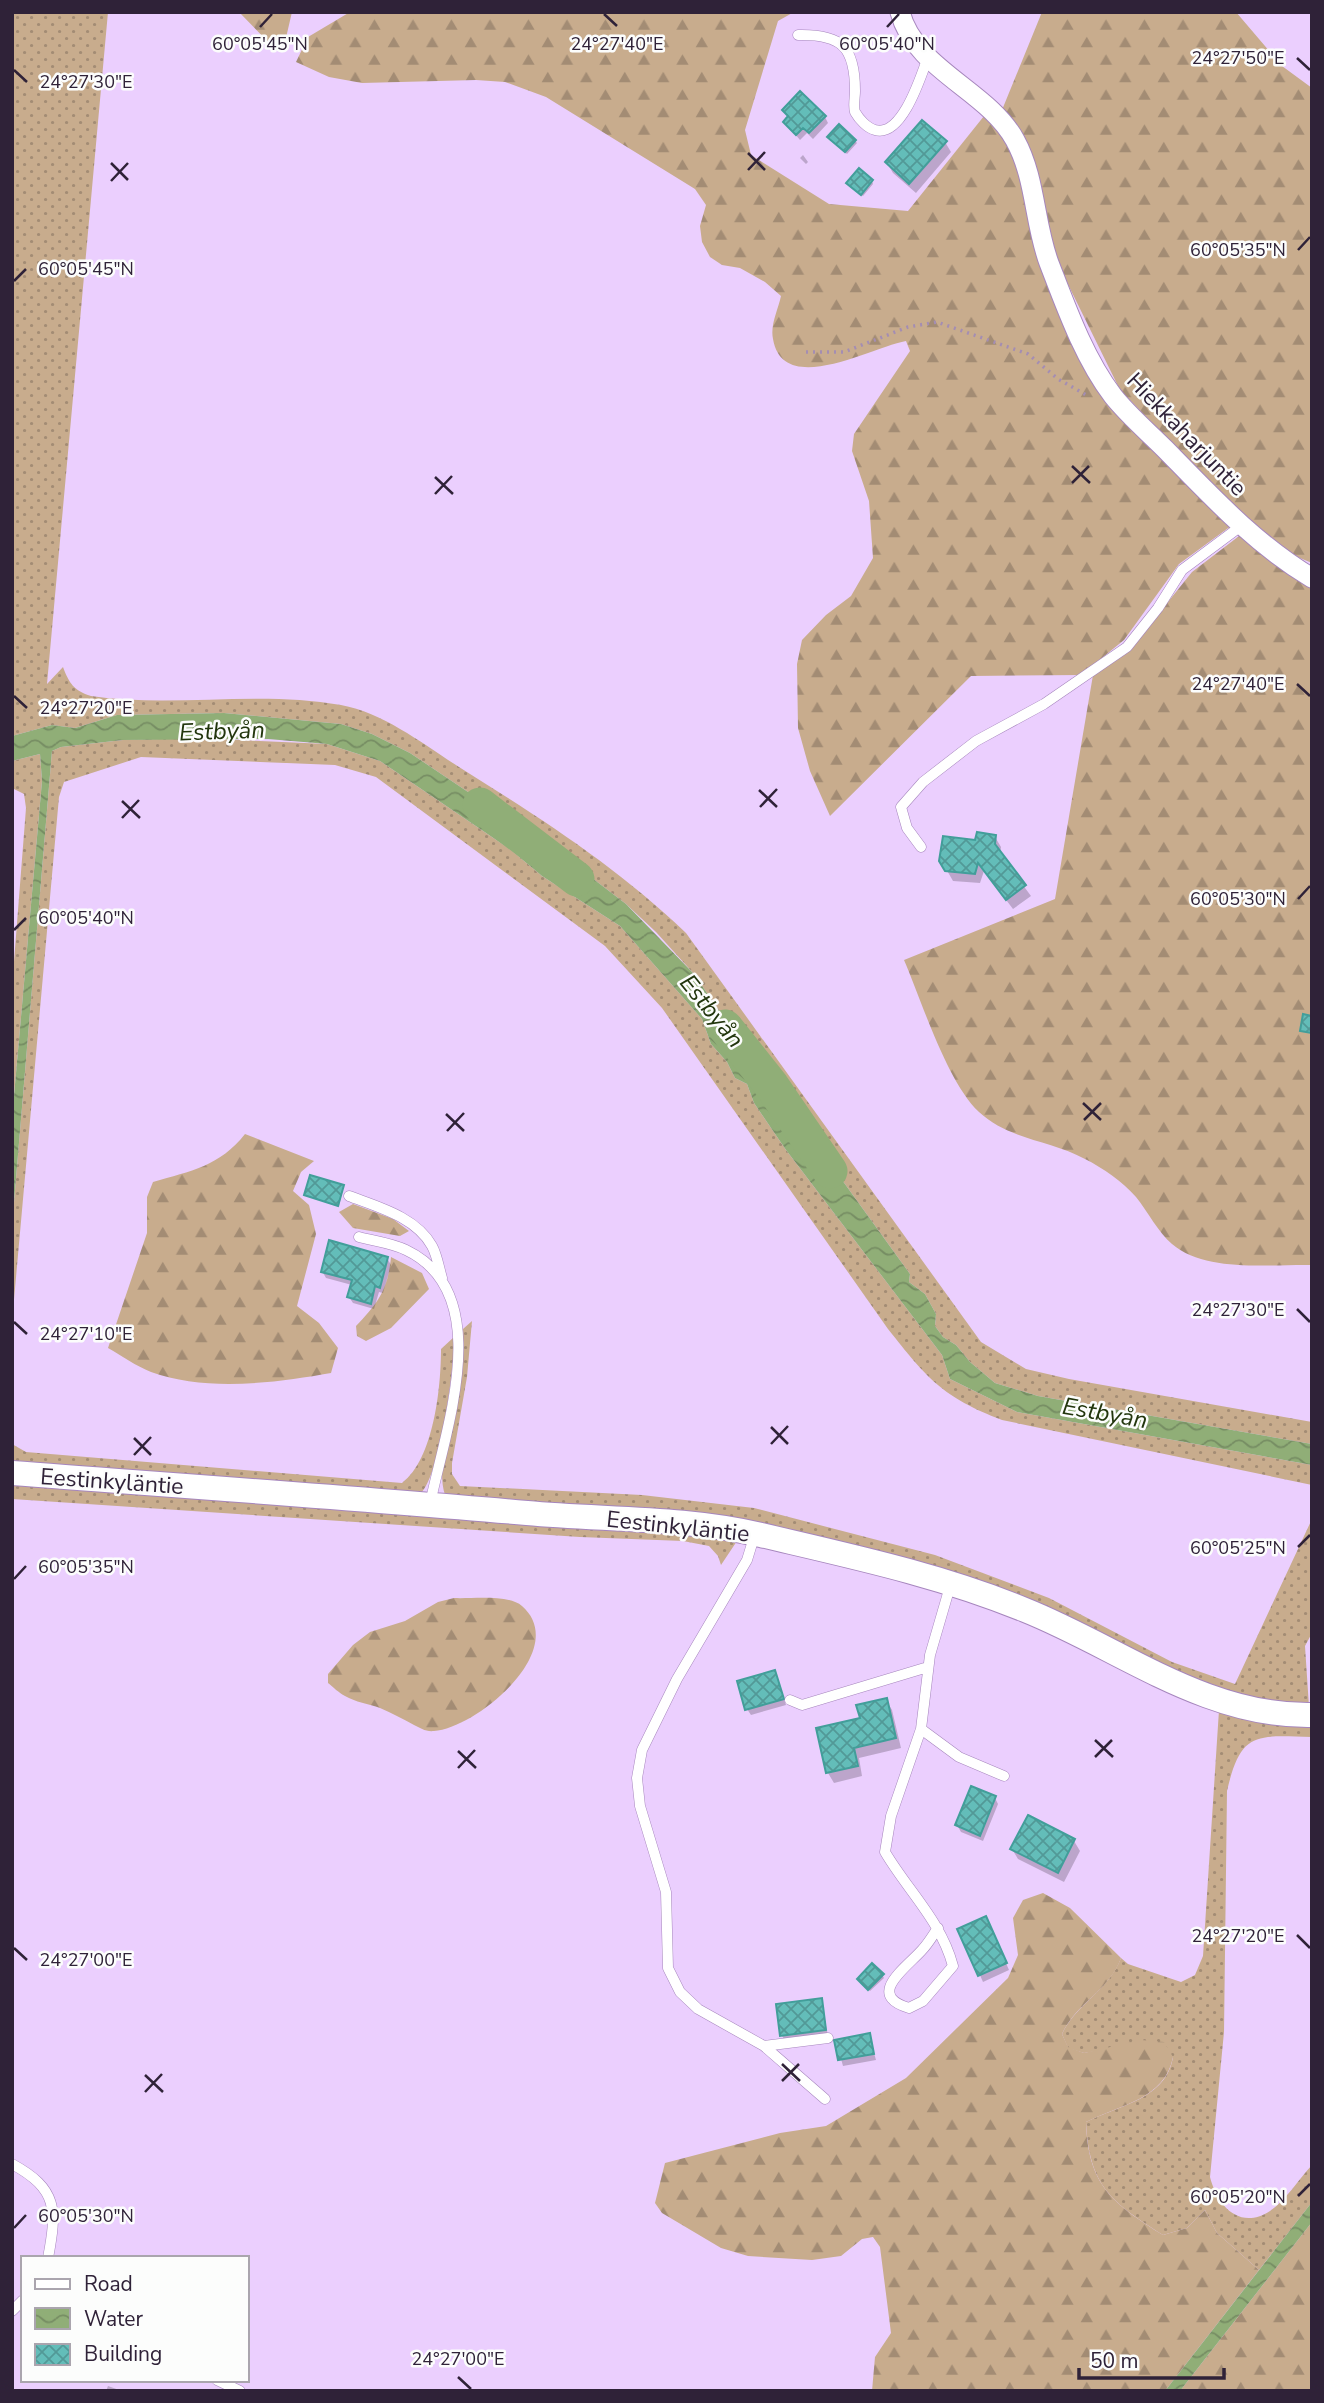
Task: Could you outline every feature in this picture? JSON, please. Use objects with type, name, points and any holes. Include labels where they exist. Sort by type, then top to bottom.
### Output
[{"type":"street","name":"Hiekkaharjuntie","points":[[900,12],[909,35],[928,57],[997,117],[1015,139],[1024,162],[1046,254],[1066,306],[1114,398],[1241,526],[1284,561],[1312,578]]},
{"type":"street","name":"Eestinkyläntie","points":[[12,1473],[648,1521],[755,1534],[951,1583],[1030,1612],[1204,1696],[1243,1707],[1312,1715]]},
{"type":"lane","points":[[798,35],[824,34],[845,46],[855,64],[854,111],[868,128],[879,132],[891,128],[906,109],[928,57]]},
{"type":"lane","points":[[921,846],[907,828],[901,807],[923,782],[976,741],[1044,704],[1127,647],[1158,608],[1182,570],[1241,526]]},
{"type":"lane","points":[[349,1196],[390,1212],[417,1228],[432,1247],[459,1322],[460,1359],[430,1504]]},
{"type":"lane","points":[[359,1237],[406,1250],[442,1278]]},
{"type":"lane","points":[[755,1534],[747,1560],[677,1679],[642,1750],[637,1778],[640,1806],[666,1892],[668,1968],[680,1992],[698,2009],[764,2046],[825,2099]]},
{"type":"lane","points":[[938,1928],[924,1949],[893,1979],[889,1991],[897,2004],[909,2008],[923,2001],[953,1966],[947,1943],[938,1928],[903,1882],[885,1852],[891,1816],[921,1729],[928,1667],[951,1583]]},
{"type":"lane","points":[[790,1700],[802,1705],[928,1667]]},
{"type":"lane","points":[[921,1729],[959,1757],[1004,1776]]},
{"type":"lane","points":[[764,2046],[828,2038]]},
{"type":"lane","points":[[12,2164],[34,2176],[50,2194],[54,2222],[48,2256]]},
{"type":"lane","points":[[221,2382],[240,2391]]},
{"type":"path","points":[[806,352],[844,352],[908,327],[937,322],[1028,354],[1058,379],[1090,397],[1114,398]]},
{"type":"green space","points":[[12,12],[108,12],[47,684],[63,667],[73,686],[91,696],[153,700],[310,701],[357,709],[403,730],[605,864],[686,933],[981,1342],[1026,1369],[1312,1422],[1312,1444],[1038,1396],[995,1383],[970,1362],[956,1345],[943,1337],[935,1326],[936,1314],[925,1294],[909,1282],[910,1274],[816,1144],[774,1102],[766,1083],[694,974],[656,932],[626,904],[579,868],[535,847],[480,800],[410,753],[372,734],[341,724],[224,713],[117,715],[75,728],[52,725],[12,736]]},
{"type":"green space","points":[[239,12],[292,12],[285,42],[273,47]]},
{"type":"green space","points":[[350,12],[794,12],[778,21],[745,130],[751,155],[829,204],[908,211],[984,116],[1009,144],[1071,335],[1231,526],[1179,564],[1124,640],[1081,675],[971,676],[830,816],[810,771],[798,728],[797,664],[802,640],[826,615],[851,596],[873,558],[869,501],[852,451],[854,434],[910,351],[906,341],[830,364],[811,367],[793,365],[780,356],[772,334],[781,296],[765,282],[740,268],[722,265],[710,257],[702,242],[700,226],[706,205],[695,189],[546,97],[505,82],[476,80],[362,83],[329,77],[296,62],[308,37]]},
{"type":"green space","points":[[1042,12],[1236,12],[1282,66],[1312,88],[1312,563],[1295,556],[1238,511],[1120,390],[1053,254],[1002,110]]},
{"type":"green space","points":[[1243,533],[1312,584],[1312,1265],[1239,1265],[1202,1259],[1186,1253],[1167,1239],[1136,1197],[1106,1171],[1072,1153],[1017,1134],[991,1121],[967,1099],[956,1081],[936,1040],[904,960],[1055,899],[1093,675],[1131,648],[1192,572]]},
{"type":"green space","points":[[195,738],[327,744],[380,761],[511,850],[542,876],[620,926],[702,1019],[711,1044],[727,1062],[735,1078],[747,1084],[754,1103],[786,1150],[942,1355],[950,1379],[1017,1412],[1312,1465],[1312,1485],[1002,1420],[950,1394],[925,1373],[888,1329],[662,1008],[605,946],[376,777],[335,765],[141,757],[64,782],[59,797],[12,1322],[12,1226],[52,751],[61,747],[123,740]]},
{"type":"green space","points":[[40,754],[42,781],[12,1118],[12,987],[26,808],[24,794],[12,788],[12,761]]},
{"type":"green space","points":[[245,1134],[314,1161],[301,1172],[293,1191],[309,1205],[316,1234],[297,1306],[319,1323],[338,1348],[331,1373],[287,1380],[217,1384],[172,1378],[151,1372],[108,1348],[147,1233],[147,1197],[153,1182],[204,1166],[225,1153]]},
{"type":"green space","points":[[353,1204],[393,1219],[409,1231],[400,1236],[353,1228],[339,1212]]},
{"type":"green space","points":[[391,1257],[422,1273],[429,1289],[391,1328],[366,1341],[357,1336],[356,1326],[381,1295]]},
{"type":"green space","points":[[472,1321],[467,1377],[452,1463],[452,1474],[460,1486],[642,1495],[754,1508],[935,1555],[1049,1598],[1172,1662],[1235,1684],[1312,1519],[1312,1633],[1305,1646],[1309,1707],[1231,1695],[865,1550],[445,1495],[442,1478],[446,1438],[460,1370],[463,1329]]},
{"type":"green space","points":[[454,1337],[449,1394],[440,1443],[428,1482],[421,1493],[12,1463],[12,1444],[26,1452],[402,1483],[422,1457],[434,1421],[441,1349]]},
{"type":"green space","points":[[12,1482],[677,1532],[737,1541],[721,1565],[718,1556],[709,1546],[683,1541],[580,1537],[12,1499]]},
{"type":"green space","points":[[454,1598],[499,1598],[516,1602],[522,1606],[534,1624],[535,1643],[527,1664],[512,1684],[473,1716],[452,1727],[426,1730],[380,1708],[349,1698],[328,1683],[328,1674],[353,1645],[370,1632],[405,1621],[438,1602]]},
{"type":"green space","points":[[1219,1710],[1312,1725],[1312,1737],[1277,1736],[1254,1741],[1245,1747],[1232,1771],[1227,1791],[1224,2032],[1210,2177],[1224,2205],[1231,2212],[1249,2218],[1259,2216],[1276,2206],[1312,2165],[1312,2202],[1259,2270],[1217,2233],[1205,2210],[1187,2228],[1163,2235],[1117,2202],[1098,2177],[1088,2144],[1086,2122],[1151,2092],[1169,2071],[1173,2057],[1110,2049],[1084,2053],[1068,2048],[1062,2034],[1075,2014],[1109,1979],[1121,1958],[1128,1964],[1181,1982],[1195,1975],[1203,1956]]},
{"type":"green space","points":[[1043,1893],[1070,1908],[1121,1958],[1109,1979],[1068,2023],[1062,2034],[1068,2047],[1084,2053],[1141,2040],[1164,2042],[1173,2057],[1168,2071],[1151,2092],[1086,2122],[1088,2144],[1098,2177],[1117,2202],[1163,2235],[1187,2228],[1205,2210],[1217,2233],[1259,2270],[1165,2391],[872,2391],[875,2357],[891,2333],[880,2247],[873,2237],[862,2239],[841,2256],[812,2260],[748,2256],[721,2248],[662,2213],[655,2203],[665,2163],[780,2133],[826,2126],[906,2078],[1008,1978],[1018,1955],[1013,1918],[1023,1900]]},
{"type":"green space","points":[[1312,2222],[1312,2391],[1180,2391]]},
{"type":"water","points":[[224,713],[341,724],[372,734],[410,753],[480,800],[535,847],[579,868],[626,904],[694,974],[766,1083],[774,1102],[816,1144],[910,1274],[909,1282],[925,1294],[936,1314],[935,1326],[943,1337],[956,1345],[970,1362],[995,1383],[1038,1396],[1312,1444],[1312,1465],[1017,1412],[950,1379],[942,1355],[786,1150],[754,1103],[747,1084],[735,1078],[727,1062],[711,1044],[702,1019],[620,926],[542,876],[511,850],[380,761],[327,744],[268,739],[123,740],[61,747],[52,751],[12,1226],[12,1118],[42,781],[40,754],[12,761],[12,736],[52,725],[75,728],[117,715]]},
{"type":"water","points":[[1312,2202],[1312,2222],[1180,2391],[1165,2391]]},
{"type":"building","points":[[800,91],[826,116],[809,133],[803,128],[796,135],[783,122],[788,116],[782,110]]},
{"type":"building","points":[[922,120],[947,141],[909,184],[885,162]]},
{"type":"building","points":[[839,124],[856,140],[845,152],[827,137]]},
{"type":"building","points":[[859,168],[873,180],[861,195],[846,183]]},
{"type":"building","points":[[977,832],[996,835],[995,844],[1026,885],[1006,900],[978,863],[975,874],[945,871],[939,861],[943,836],[975,840]]},
{"type":"building","points":[[1303,1014],[1312,1016],[1312,1033],[1300,1031]]},
{"type":"building","points":[[310,1175],[344,1185],[338,1206],[304,1195]]},
{"type":"building","points":[[329,1240],[388,1257],[380,1288],[375,1286],[371,1304],[347,1297],[352,1280],[321,1272]]},
{"type":"building","points":[[775,1670],[784,1699],[745,1710],[737,1681]]},
{"type":"building","points":[[887,1698],[896,1738],[854,1748],[858,1766],[826,1773],[816,1728],[860,1718],[856,1705]]},
{"type":"building","points":[[971,1786],[996,1796],[980,1836],[955,1825]]},
{"type":"building","points":[[1028,1815],[1075,1839],[1058,1873],[1010,1849]]},
{"type":"building","points":[[986,1916],[1007,1963],[978,1976],[957,1929]]},
{"type":"building","points":[[872,1963],[884,1974],[868,1990],[857,1979]]},
{"type":"building","points":[[822,1998],[826,2030],[780,2036],[776,2004]]},
{"type":"building","points":[[870,2033],[874,2054],[838,2060],[834,2040]]},
{"type":"waterway","name":"Estbyån","points":[[480,805],[577,879]]},
{"type":"waterway","name":"Estbyån","points":[[725,1027],[772,1086],[830,1171]]}]
